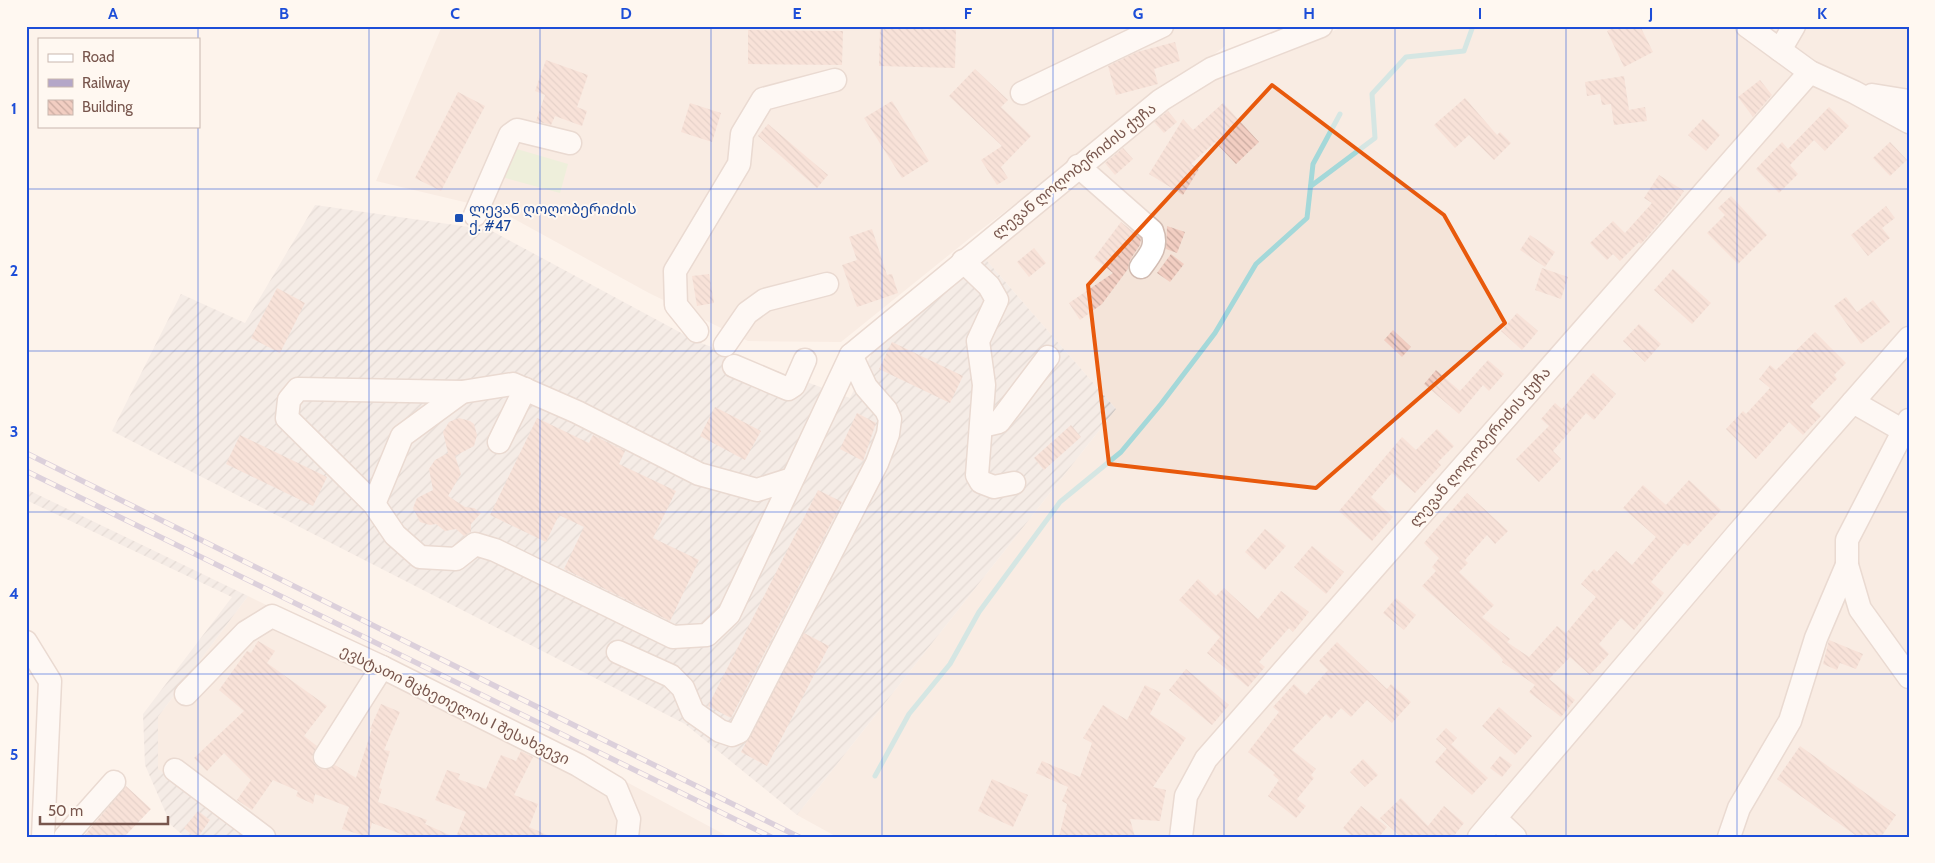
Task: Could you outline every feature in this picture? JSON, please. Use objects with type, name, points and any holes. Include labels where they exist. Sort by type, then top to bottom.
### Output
[{"type":"street","points":[[1022,93],[1162,26]]},
{"type":"street","name":"ლევან ღოღობერიძის ქუჩა","points":[[850,355],[1078,166],[1161,100],[1211,69],[1321,26]]},
{"type":"street","points":[[1747,26],[1810,72],[1854,92],[1909,122]]},
{"type":"street","points":[[1780,50],[1794,26]]},
{"type":"street","name":"ლევან ღოღობერიძის ქუჩა","points":[[1181,837],[1186,796],[1206,759],[1810,72]]},
{"type":"street","points":[[697,331],[676,305],[675,271],[739,164],[742,134],[763,99],[835,80]]},
{"type":"street","points":[[1854,92],[1909,101]]},
{"type":"street","points":[[475,216],[510,135],[518,130],[570,143]]},
{"type":"street","points":[[1078,166],[1152,231],[1155,238],[1154,249],[1141,267]]},
{"type":"street","points":[[963,261],[988,286],[997,300],[978,341],[984,385],[977,475],[981,482],[994,487],[1014,483]]},
{"type":"street","points":[[726,346],[747,313],[765,300],[827,284]]},
{"type":"street","points":[[1479,837],[1909,338]]},
{"type":"street","points":[[792,479],[757,490],[699,474],[577,412],[513,384],[462,392],[298,389],[289,400],[287,418],[374,504],[395,535],[420,558],[456,558],[475,544],[496,550],[673,637],[707,635],[729,614],[850,355]]},
{"type":"street","points":[[618,652],[671,676],[684,688],[692,712],[720,731],[732,735],[738,732],[877,463],[888,434],[890,419],[886,410],[866,387],[850,355]]},
{"type":"street","points":[[982,426],[998,422],[1048,357]]},
{"type":"street","points":[[734,366],[788,389],[794,385],[805,360]]},
{"type":"street","points":[[499,442],[525,389]]},
{"type":"street","points":[[374,504],[402,436],[462,392]]},
{"type":"street","points":[[1854,402],[1907,429],[1847,540],[1847,565],[1860,609],[1909,677]]},
{"type":"street","points":[[1728,837],[1739,808],[1790,722],[1816,638],[1847,565]]},
{"type":"street","name":"ევსტათი მცხეთელის I შესახვევი","points":[[186,694],[246,632],[272,616],[382,667],[578,766],[616,788],[629,819],[627,837]]},
{"type":"street","points":[[26,642],[50,681],[47,834]]},
{"type":"street","points":[[325,757],[382,667]]},
{"type":"street","points":[[176,770],[264,837]]},
{"type":"street","points":[[65,837],[114,782]]},
{"type":"street","points":[[1495,818],[1515,837]]},
{"type":"highlighted area","points":[[1272,85],[1444,215],[1505,323],[1316,488],[1109,464],[1088,285]]},
{"type":"shaded area","points":[[442,26],[1224,26],[1225,46],[970,238],[841,342],[748,341],[649,293],[498,210],[376,181]]},
{"type":"shaded area","points":[[1346,26],[1909,26],[1909,837],[837,837],[797,815],[1116,409],[981,254],[1160,111],[1239,67]]},
{"type":"shaded area","points":[[315,205],[490,230],[698,342],[850,398],[876,345],[981,254],[1116,409],[797,815],[685,724],[112,431],[181,294],[245,323]]},
{"type":"shaded area","points":[[26,489],[248,596],[158,717],[158,769],[225,817],[247,837],[185,837],[171,825],[145,765],[143,714],[232,597],[26,500]]},
{"type":"shaded area","points":[[248,596],[619,778],[729,837],[247,837],[225,817],[158,770],[158,717]]},
{"type":"green space","points":[[510,147],[568,164],[560,193],[502,177]]},
{"type":"building","points":[[1617,26],[1640,26],[1653,52],[1624,67],[1607,31]]},
{"type":"building","points":[[880,28],[956,30],[955,68],[879,66]]},
{"type":"building","points":[[748,30],[843,31],[842,65],[748,64]]},
{"type":"building","points":[[1175,42],[1180,61],[1154,69],[1158,84],[1116,95],[1108,66],[1137,52]]},
{"type":"building","points":[[546,60],[588,75],[577,107],[587,111],[582,126],[555,116],[551,125],[536,121],[545,95],[535,91]]},
{"type":"building","points":[[975,69],[1008,100],[1001,107],[1031,136],[1001,167],[1008,178],[997,185],[981,160],[1002,146],[949,96]]},
{"type":"building","points":[[1624,76],[1629,110],[1645,107],[1647,121],[1614,125],[1611,104],[1602,105],[1600,94],[1587,96],[1585,82]]},
{"type":"building","points":[[1760,80],[1772,95],[1753,117],[1738,97]]},
{"type":"building","points":[[458,92],[485,106],[441,191],[415,178]]},
{"type":"building","points":[[1465,98],[1497,135],[1500,132],[1511,143],[1494,160],[1469,135],[1455,148],[1434,125]]},
{"type":"building","points":[[892,101],[929,161],[902,178],[864,118]]},
{"type":"building","points":[[690,103],[721,113],[712,142],[681,132]]},
{"type":"building","points":[[1223,103],[1259,142],[1236,164],[1215,142],[1191,164],[1199,169],[1183,195],[1149,174],[1183,119],[1193,130]]},
{"type":"building","points":[[1829,107],[1849,126],[1825,151],[1814,140],[1790,165],[1798,174],[1779,193],[1756,169],[1782,142],[1788,149]]},
{"type":"building","points":[[1168,111],[1177,122],[1164,133],[1154,122]]},
{"type":"building","points":[[1703,119],[1720,135],[1706,151],[1688,135]]},
{"type":"building","points":[[768,124],[828,175],[817,188],[758,136]]},
{"type":"building","points":[[1890,142],[1907,160],[1890,176],[1873,158]]},
{"type":"building","points":[[1123,148],[1133,159],[1115,175],[1105,163]]},
{"type":"building","points":[[1659,175],[1684,191],[1673,207],[1641,244],[1639,242],[1620,261],[1613,254],[1607,260],[1590,243],[1613,221],[1625,233],[1652,203],[1644,198]]},
{"type":"building","points":[[1731,196],[1767,235],[1738,264],[1707,233],[1725,215],[1718,208]]},
{"type":"building","points":[[1886,206],[1895,218],[1882,228],[1890,238],[1868,256],[1851,235]]},
{"type":"building","points":[[1121,222],[1141,238],[1140,245],[1130,260],[1128,269],[1102,304],[1080,320],[1069,303],[1113,273],[1094,258]]},
{"type":"building","points":[[1167,226],[1185,232],[1177,253],[1166,249]]},
{"type":"building","points":[[872,229],[887,275],[892,274],[898,293],[857,307],[842,265],[857,260],[849,237]]},
{"type":"building","points":[[1530,235],[1555,252],[1545,267],[1520,250]]},
{"type":"building","points":[[1034,248],[1046,263],[1029,277],[1017,262]]},
{"type":"building","points":[[1171,254],[1184,264],[1170,282],[1157,273]]},
{"type":"building","points":[[1542,268],[1568,277],[1561,299],[1535,290]]},
{"type":"building","points":[[1673,269],[1711,303],[1692,324],[1654,290]]},
{"type":"building","points":[[709,274],[714,303],[697,306],[692,276]]},
{"type":"building","points":[[277,288],[305,303],[280,353],[251,338]]},
{"type":"building","points":[[1846,297],[1857,312],[1873,300],[1890,322],[1861,344],[1834,306]]},
{"type":"building","points":[[1517,313],[1538,331],[1522,350],[1501,331]]},
{"type":"building","points":[[1639,324],[1661,344],[1645,362],[1623,341]]},
{"type":"building","points":[[1393,330],[1411,347],[1402,357],[1384,340]]},
{"type":"building","points":[[1815,332],[1846,363],[1834,375],[1837,379],[1810,406],[1821,416],[1803,435],[1789,422],[1756,459],[1726,429],[1743,411],[1746,414],[1770,388],[1759,379],[1770,365],[1776,370]]},
{"type":"building","points":[[892,342],[963,376],[950,403],[879,369]]},
{"type":"building","points":[[1488,360],[1504,374],[1489,391],[1483,385],[1459,414],[1424,384],[1436,370],[1460,391]]},
{"type":"building","points":[[1593,373],[1616,394],[1594,420],[1586,413],[1553,451],[1561,459],[1539,482],[1516,459],[1549,426],[1541,419],[1555,403],[1562,409]]},
{"type":"building","points":[[715,407],[761,431],[745,460],[700,436]]},
{"type":"building","points":[[857,413],[876,423],[863,461],[840,449]]},
{"type":"building","points":[[459,418],[474,424],[477,435],[474,446],[455,456],[461,474],[448,496],[465,507],[474,508],[481,513],[471,524],[471,532],[464,536],[456,529],[445,531],[436,524],[430,525],[420,522],[413,508],[417,498],[433,490],[429,469],[435,460],[448,453],[443,432],[449,422]]},
{"type":"building","points":[[537,418],[589,443],[593,435],[625,451],[619,464],[676,491],[653,538],[699,560],[670,621],[564,569],[584,527],[559,515],[546,542],[490,515]]},
{"type":"building","points":[[1071,425],[1081,437],[1044,470],[1034,458]]},
{"type":"building","points":[[1437,429],[1454,446],[1438,462],[1441,465],[1415,493],[1392,473],[1371,497],[1393,517],[1372,541],[1339,511],[1402,437],[1416,450]]},
{"type":"building","points":[[240,435],[327,477],[313,506],[226,464]]},
{"type":"building","points":[[1689,480],[1721,510],[1688,546],[1684,543],[1651,582],[1664,593],[1634,630],[1621,618],[1599,644],[1609,654],[1590,675],[1570,657],[1549,679],[1575,700],[1561,717],[1529,692],[1535,685],[1502,662],[1503,660],[1499,655],[1422,586],[1436,571],[1432,567],[1439,558],[1424,543],[1467,493],[1508,531],[1495,544],[1487,535],[1465,560],[1468,563],[1459,572],[1494,605],[1482,617],[1510,639],[1507,642],[1529,657],[1557,626],[1566,633],[1596,597],[1581,584],[1594,569],[1597,572],[1616,551],[1632,565],[1656,537],[1623,508],[1643,485],[1666,505]]},
{"type":"building","points":[[818,490],[842,502],[731,718],[708,706]]},
{"type":"building","points":[[1265,529],[1286,546],[1265,570],[1245,552]]},
{"type":"building","points":[[1312,546],[1344,572],[1326,594],[1294,567]]},
{"type":"building","points":[[1198,579],[1216,596],[1224,588],[1258,619],[1281,591],[1309,612],[1293,632],[1289,628],[1259,662],[1265,667],[1248,687],[1207,653],[1220,637],[1179,600]]},
{"type":"building","points":[[1396,598],[1416,615],[1404,630],[1383,613]]},
{"type":"building","points":[[804,633],[829,646],[767,766],[741,752]]},
{"type":"building","points":[[1829,640],[1863,654],[1856,669],[1840,663],[1837,670],[1823,664]]},
{"type":"building","points":[[258,641],[275,651],[267,663],[327,706],[304,736],[317,746],[312,757],[318,768],[325,770],[335,765],[356,778],[372,729],[370,729],[381,704],[400,712],[384,750],[390,751],[379,788],[382,789],[378,802],[427,820],[425,824],[454,837],[409,837],[372,823],[368,837],[342,829],[349,807],[315,794],[313,804],[296,796],[298,791],[273,780],[252,810],[237,800],[251,780],[224,753],[207,771],[194,758],[244,711],[219,690],[247,651],[251,653]]},
{"type":"building","points":[[1337,642],[1387,689],[1391,684],[1411,702],[1392,723],[1367,700],[1351,717],[1341,708],[1331,719],[1326,714],[1292,750],[1316,769],[1311,775],[1314,778],[1297,799],[1306,806],[1296,818],[1268,796],[1279,780],[1273,775],[1275,773],[1248,752],[1279,712],[1273,707],[1294,684],[1306,695],[1328,670],[1319,661]]},
{"type":"building","points":[[1186,669],[1229,705],[1212,725],[1169,690]]},
{"type":"building","points":[[1145,685],[1161,693],[1150,714],[1186,738],[1153,787],[1166,790],[1160,821],[1130,819],[1135,837],[1059,837],[1067,804],[1062,801],[1068,787],[1036,773],[1042,761],[1080,777],[1092,743],[1083,738],[1103,705],[1127,720]]},
{"type":"building","points":[[1499,707],[1532,736],[1515,755],[1482,726]]},
{"type":"building","points":[[1446,728],[1457,738],[1447,749],[1436,739]]},
{"type":"building","points":[[1451,744],[1488,778],[1472,795],[1435,762]]},
{"type":"building","points":[[1800,746],[1896,815],[1881,837],[1858,837],[1777,779]]},
{"type":"building","points":[[521,751],[533,757],[514,795],[538,804],[529,827],[552,837],[456,837],[466,812],[435,800],[447,770],[460,774],[458,779],[486,789],[501,755],[516,761]]},
{"type":"building","points":[[1500,756],[1512,765],[1502,777],[1490,768]]},
{"type":"building","points":[[1363,759],[1378,775],[1365,787],[1350,772]]},
{"type":"building","points":[[992,779],[1028,795],[1013,827],[978,811]]},
{"type":"building","points":[[126,786],[151,809],[124,837],[83,837]]},
{"type":"building","points":[[1401,798],[1428,826],[1444,806],[1464,823],[1453,837],[1401,837],[1380,818]]},
{"type":"building","points":[[1361,806],[1387,827],[1379,837],[1353,837],[1343,828]]},
{"type":"building","points":[[198,811],[210,820],[198,837],[195,837],[184,828]]},
{"type":"waterway","points":[[1311,186],[1375,138],[1372,94],[1406,57],[1464,51],[1473,26]]},
{"type":"waterway","points":[[875,776],[909,714],[950,664],[979,612],[1060,502],[1121,452],[1161,404],[1215,333],[1256,264],[1307,218],[1313,164],[1340,114]]},
{"type":"railway","points":[[26,453],[799,837]]},
{"type":"railway","points":[[26,471],[771,837]]},
{"type":"place","name":"ლევან ღოღობერიძის ქ. #47","points":[[459,218]]}]
